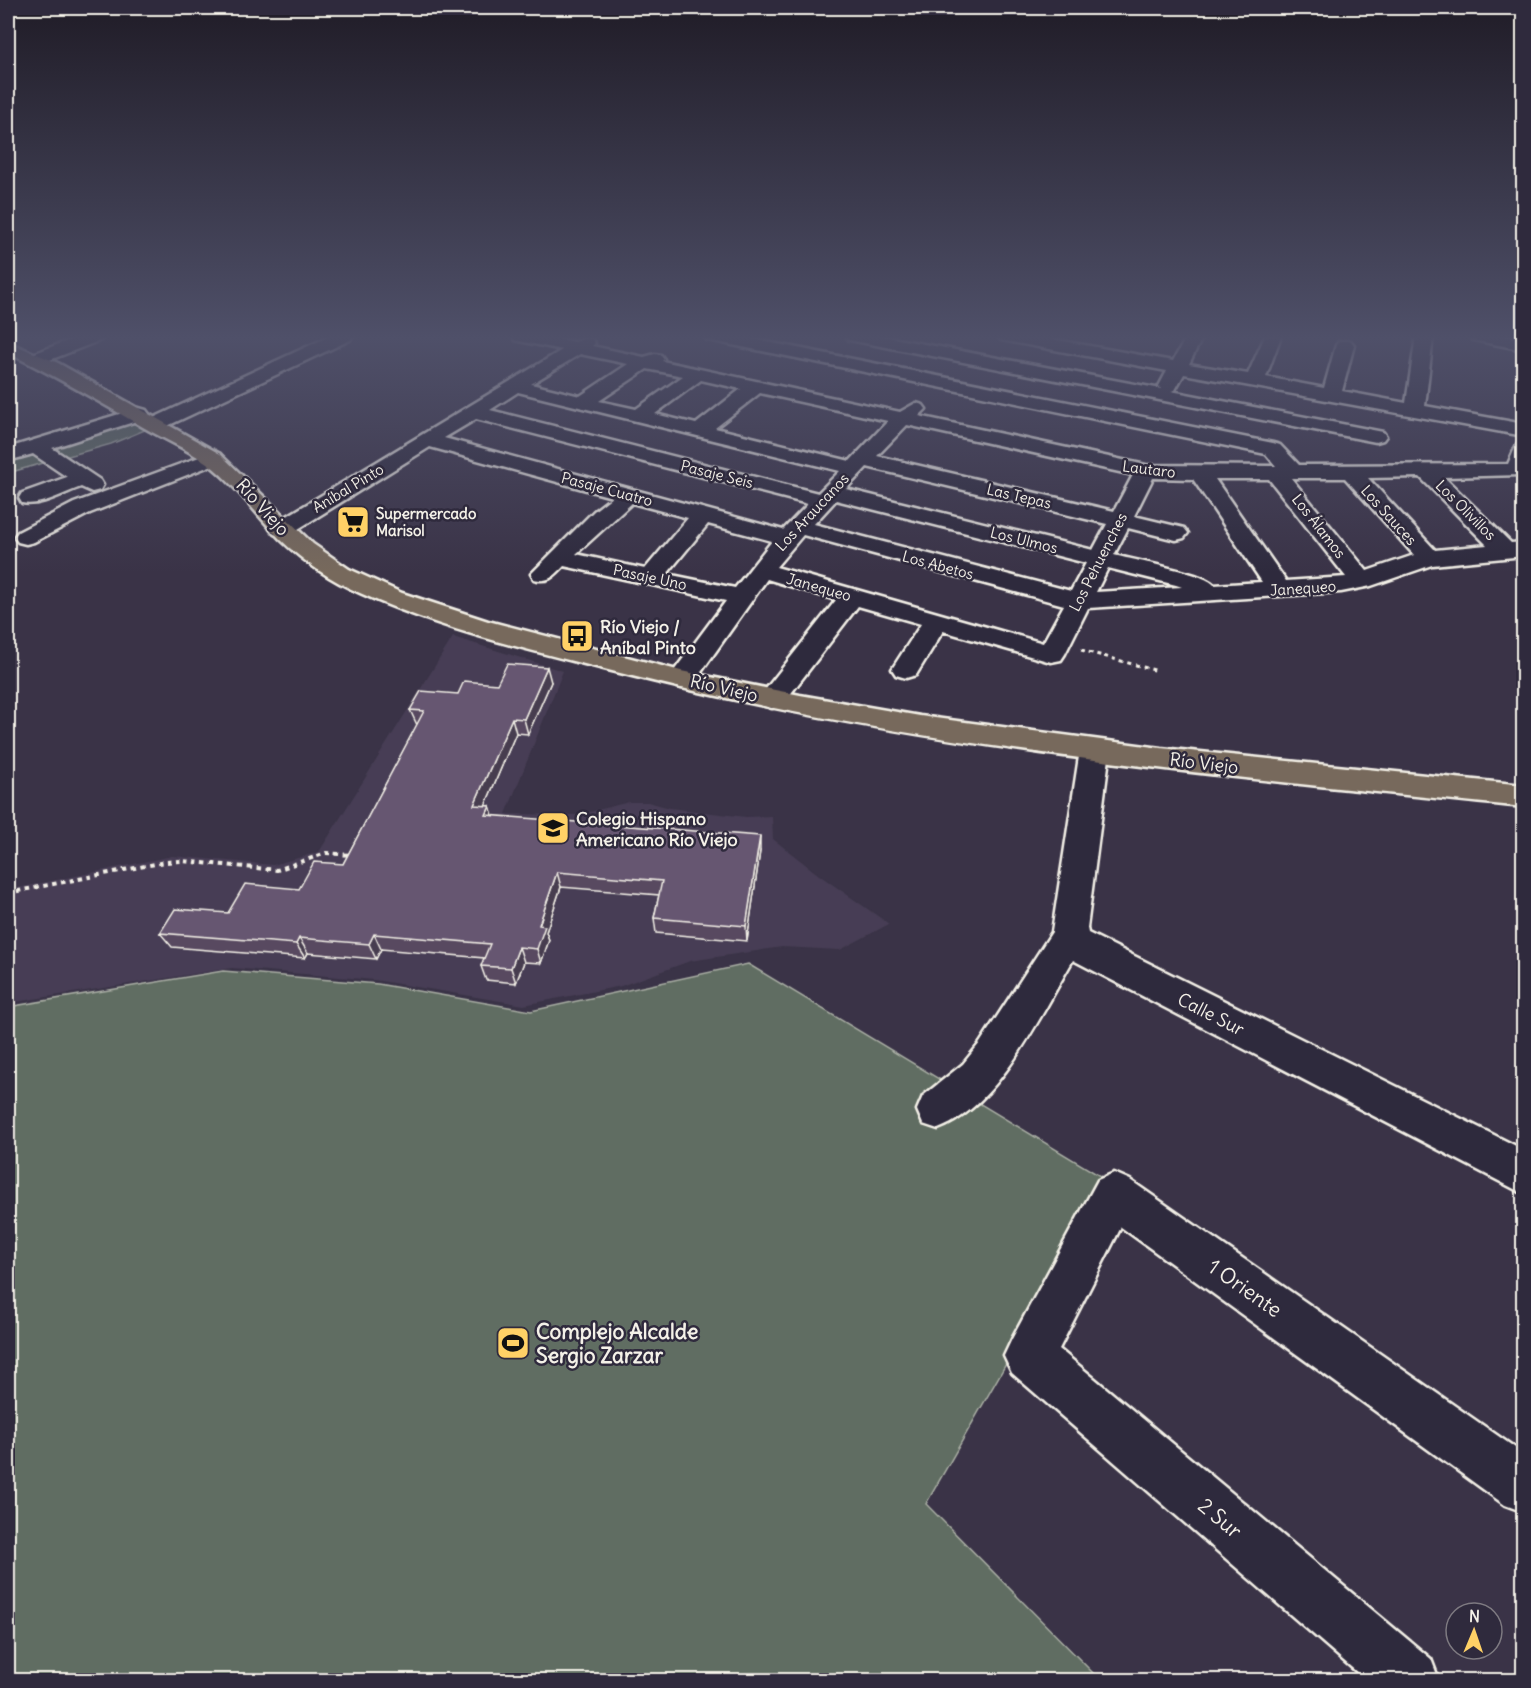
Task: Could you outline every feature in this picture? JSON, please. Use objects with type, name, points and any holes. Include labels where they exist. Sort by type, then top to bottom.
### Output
[{"type":"main road","name":"Río Viejo","points":[[139,415],[213,458],[234,476],[300,547],[340,574],[415,605],[574,652],[772,699],[1095,750],[1524,796]]},
{"type":"street","points":[[8,455],[157,415]]},
{"type":"street","name":"Aníbal Pinto","points":[[282,529],[468,415]]},
{"type":"street","name":"Pasaje Seis","points":[[484,415],[589,442],[827,496]]},
{"type":"street","points":[[560,462],[634,415]]},
{"type":"street","name":"Las Tepas","points":[[634,415],[699,431],[1176,533]]},
{"type":"street","points":[[699,431],[720,415]]},
{"type":"street","name":"Lautaro","points":[[893,415],[1078,457],[1138,450],[1200,473],[1426,471],[1518,475],[1524,448]]},
{"type":"street","name":"Los Araucanos","points":[[682,679],[761,570],[792,533],[894,426],[908,415]]},
{"type":"street","points":[[1036,415],[1138,450]]},
{"type":"street","name":"Los Pehuenches","points":[[1054,649],[1120,520],[1138,450],[1154,415]]},
{"type":"street","points":[[1266,415],[1376,436]]},
{"type":"street","points":[[1421,415],[1424,432]]},
{"type":"street","points":[[1441,415],[1524,430]]},
{"type":"street","points":[[995,439],[1008,421]]},
{"type":"street","points":[[1078,457],[1089,436]]},
{"type":"street","name":"Pasaje Cuatro","points":[[427,440],[560,462],[628,495],[703,515],[792,533]]},
{"type":"street","points":[[30,498],[87,482],[36,446]]},
{"type":"street","name":"Los Álamos","points":[[1138,450],[1273,449],[1284,472],[1362,581]]},
{"type":"street","points":[[26,537],[82,508],[213,458]]},
{"type":"street","name":"Los Sauces","points":[[1350,471],[1429,558]]},
{"type":"street","name":"Los Olivillos","points":[[1426,471],[1514,549]]},
{"type":"street","points":[[1200,473],[1280,590]]},
{"type":"street","name":"Pasaje Uno","points":[[628,495],[602,516],[551,566],[651,577],[741,597]]},
{"type":"street","name":"Los Ulmos","points":[[827,496],[1193,582],[1215,594]]},
{"type":"street","points":[[651,577],[703,515]]},
{"type":"street","name":"Los Abetos","points":[[792,533],[1078,601]]},
{"type":"street","name":"Janequeo","points":[[1078,601],[1341,585],[1362,581],[1429,558],[1514,549]]},
{"type":"street","name":"Janequeo","points":[[761,570],[936,621],[1054,649]]},
{"type":"street","points":[[772,699],[852,597]]},
{"type":"street","points":[[906,669],[936,621]]},
{"type":"street","points":[[938,1110],[977,1077],[994,1056],[1070,934],[1095,750]]},
{"type":"street","name":"Calle Sur","points":[[1070,934],[1072,940],[1081,948],[1524,1173]]},
{"type":"street","name":"1 Oriente","points":[[1029,1356],[1114,1195],[1524,1486]]},
{"type":"street","name":"2 Sur","points":[[1029,1356],[1410,1680]]},
{"type":"path","points":[[1054,649],[1158,671]]},
{"type":"path","points":[[8,892],[165,862],[182,861],[277,870],[326,853],[355,855],[351,863]]},
{"type":"shaded area","name":"Colegio Hispano Americano Río Viejo","points":[[453,637],[563,671],[506,814],[578,815],[629,802],[648,802],[670,808],[746,817],[772,816],[773,839],[819,875],[889,924],[840,950],[782,947],[690,961],[621,986],[524,1005],[375,980],[232,968],[8,1003],[8,890],[172,856],[273,865],[319,852]]},
{"type":"green space","points":[[135,421],[147,429],[111,444],[8,473],[8,461]]},
{"type":"green space","name":"Complejo Alcalde Sergio Zarzar","points":[[748,964],[1110,1182],[926,1504],[1100,1680],[8,1680],[8,1007],[223,971],[378,984],[531,1011]]},
{"type":"building","points":[[507,664],[547,667],[524,719],[512,718],[474,805],[490,806],[486,815],[760,836],[746,926],[654,918],[662,881],[557,872],[539,925],[545,926],[537,949],[519,947],[511,968],[481,966],[490,944],[374,934],[369,944],[299,938],[296,944],[160,933],[175,909],[228,913],[245,884],[299,889],[314,862],[343,864],[424,711],[410,710],[421,691],[458,694],[464,681],[497,684]]},
{"type":"place","name":"Supermercado Marisol","points":[[353,522]]},
{"type":"place","name":"Río Viejo / Aníbal Pinto","points":[[577,636]]},
{"type":"place","name":"Colegio Hispano Americano Río Viejo","points":[[553,828]]},
{"type":"place","name":"Complejo Alcalde Sergio Zarzar","points":[[513,1343]]}]
